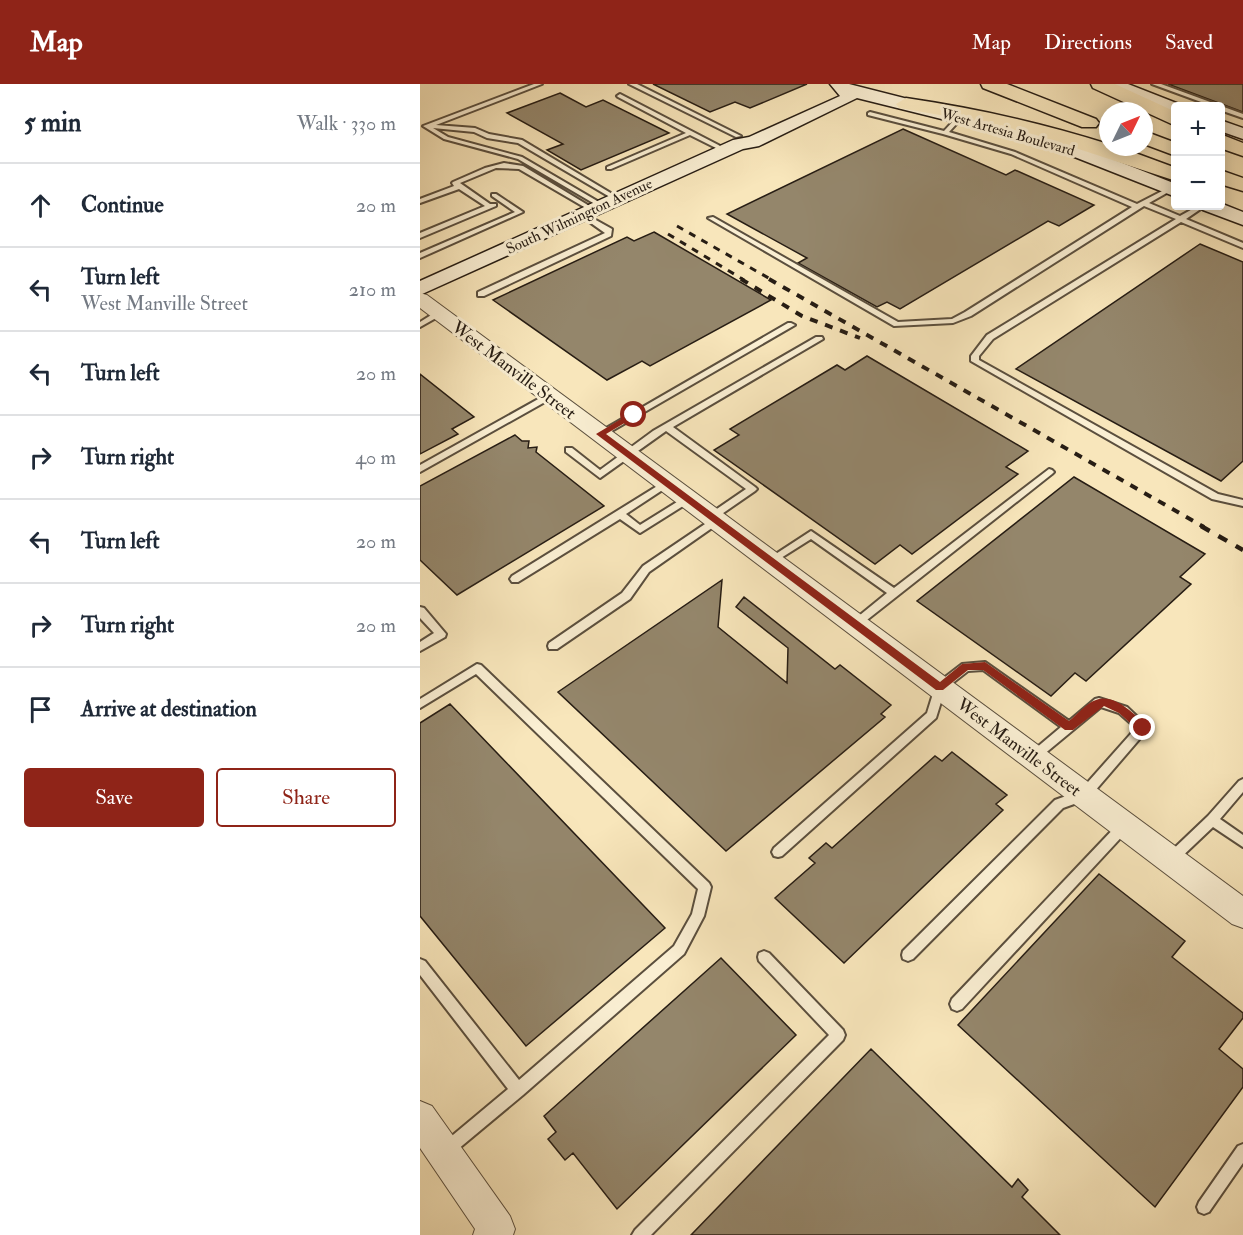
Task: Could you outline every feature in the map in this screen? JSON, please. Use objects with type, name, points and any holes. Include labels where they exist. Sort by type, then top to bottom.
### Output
[{"type":"highway","points":[[990,84],[1099,127]]},
{"type":"highway","points":[[1010,84],[1099,114]]},
{"type":"highway","points":[[1022,84],[1099,114]]},
{"type":"highway","points":[[1039,84],[1099,113]]},
{"type":"highway","points":[[1100,84],[1171,118]]},
{"type":"highway","points":[[906,104],[984,115],[1086,142],[1171,184]]},
{"type":"highway","points":[[1153,128],[1171,135]]},
{"type":"highway","points":[[1225,134],[1243,150]]},
{"type":"highway","points":[[1153,135],[1171,142]]},
{"type":"highway","points":[[1153,141],[1171,148]]},
{"type":"highway","points":[[1153,149],[1171,156]]},
{"type":"highway","points":[[1223,156],[1243,164]]},
{"type":"highway","points":[[1225,163],[1243,170]]},
{"type":"highway","points":[[1225,170],[1243,177]]},
{"type":"highway","points":[[1225,178],[1243,185]]},
{"type":"highway","points":[[1225,194],[1243,201]]},
{"type":"main road","points":[[1113,84],[1171,106]]},
{"type":"main road","name":"South Wilmington Avenue","points":[[420,289],[734,143],[753,142],[849,98],[850,86]]},
{"type":"main road","name":"West Artesia Boulevard","points":[[850,86],[906,104],[1073,150],[1171,184]]},
{"type":"main road","points":[[1225,129],[1243,120]]},
{"type":"main road","points":[[1220,210],[1243,219]]},
{"type":"street","name":"West Manville Street","points":[[426,313],[549,396],[628,454],[1243,914]]},
{"type":"street","points":[[420,1118],[497,1229],[491,1235]]},
{"type":"lane","points":[[423,124],[539,84]]},
{"type":"lane","points":[[632,84],[734,143]]},
{"type":"lane","points":[[1155,84],[1205,102]]},
{"type":"lane","points":[[620,96],[690,133],[734,143]]},
{"type":"lane","points":[[469,110],[475,130]]},
{"type":"lane","points":[[1225,110],[1243,120]]},
{"type":"lane","points":[[870,114],[1013,153],[1243,246]]},
{"type":"lane","points":[[945,133],[959,118]]},
{"type":"lane","points":[[423,124],[475,130],[487,136],[520,141],[599,207],[609,231],[608,234],[481,294]]},
{"type":"lane","points":[[423,124],[446,138],[520,158],[599,207]]},
{"type":"lane","points":[[609,168],[690,133]]},
{"type":"lane","points":[[490,207],[454,183],[497,165],[510,164],[521,167],[599,207]]},
{"type":"lane","points":[[420,201],[459,186]]},
{"type":"lane","points":[[711,218],[897,324],[935,323],[960,318],[1171,187]]},
{"type":"lane","points":[[420,256],[520,212],[494,195]]},
{"type":"lane","points":[[420,236],[503,201]]},
{"type":"lane","points":[[1195,210],[990,337],[975,356],[975,361],[1215,497],[1243,503]]},
{"type":"lane","points":[[600,434],[791,325]]},
{"type":"lane","points":[[569,450],[600,474],[667,427],[819,339]]},
{"type":"lane","points":[[420,469],[549,396]]},
{"type":"lane","points":[[553,646],[626,596],[646,569],[752,489],[667,427]]},
{"type":"lane","points":[[854,624],[1049,472]]},
{"type":"lane","points":[[515,579],[667,483]]},
{"type":"lane","points":[[620,514],[640,530],[687,499]]},
{"type":"lane","points":[[770,561],[811,534],[894,593]]},
{"type":"lane","points":[[420,611],[441,634],[420,647]]},
{"type":"lane","points":[[778,852],[933,716],[940,687],[966,667],[985,666],[1069,727]]},
{"type":"lane","points":[[420,704],[477,668],[705,887],[698,916],[679,950],[444,1153]]},
{"type":"lane","points":[[908,955],[1059,804],[1084,795],[1143,728],[1123,710],[1104,702],[1097,703],[1033,757]]},
{"type":"lane","points":[[1170,860],[1212,820],[1243,784]]},
{"type":"lane","points":[[1212,820],[1243,842]]},
{"type":"lane","points":[[957,1004],[1124,825]]},
{"type":"lane","points":[[640,1235],[838,1035],[764,957]]},
{"type":"lane","points":[[421,968],[518,1090]]},
{"type":"lane","points":[[1204,1207],[1243,1151]]},
{"type":"building","points":[[653,84],[807,84],[750,108],[735,102],[710,112]]},
{"type":"building","points":[[1168,84],[1243,84],[1243,112],[1225,105],[1225,102],[1216,102]]},
{"type":"building","points":[[560,93],[586,107],[603,100],[669,133],[581,170],[547,150],[563,144],[507,113]]},
{"type":"building","points":[[903,129],[1006,175],[1015,170],[1094,205],[1059,226],[1048,221],[900,309],[887,302],[877,307],[798,263],[807,258],[727,214]]},
{"type":"building","points":[[654,232],[771,300],[650,366],[642,361],[607,380],[493,300],[627,237],[634,241]]},
{"type":"building","points":[[1200,244],[1243,262],[1243,461],[1221,481],[1016,369]]},
{"type":"building","points":[[867,356],[1028,451],[1006,467],[1018,474],[912,554],[900,545],[875,564],[714,450],[739,435],[730,429],[837,365],[845,370]]},
{"type":"building","points":[[420,374],[474,417],[452,429],[458,434],[420,454]]},
{"type":"building","points":[[515,435],[522,441],[529,441],[528,448],[537,447],[536,452],[604,506],[457,595],[420,560],[420,486]]},
{"type":"building","points":[[1074,477],[1205,554],[1180,577],[1191,584],[1086,681],[1075,673],[1051,696],[917,601]]},
{"type":"building","points":[[722,580],[718,627],[787,683],[788,648],[736,607],[744,597],[835,669],[840,665],[891,705],[881,714],[885,717],[726,851],[558,692]]},
{"type":"building","points":[[450,704],[665,928],[526,1046],[420,916],[420,723]]},
{"type":"building","points":[[952,752],[1007,795],[996,804],[1003,810],[844,963],[775,898],[815,863],[809,858],[826,843],[832,848],[935,756],[942,761]]},
{"type":"building","points":[[1099,874],[1185,941],[1172,957],[1243,1013],[1243,1018],[1219,1049],[1243,1069],[1243,1087],[1155,1207],[958,1025]]},
{"type":"building","points":[[721,958],[796,1035],[617,1209],[573,1153],[565,1160],[548,1139],[556,1132],[544,1116]]},
{"type":"building","points":[[871,1049],[1012,1187],[1018,1179],[1028,1190],[1022,1197],[1060,1235],[691,1235]]},
{"type":"railway","points":[[677,226],[772,280]]},
{"type":"railway","points":[[668,234],[744,280]]},
{"type":"railway","points":[[741,279],[802,316],[860,338]]},
{"type":"railway","points":[[769,279],[1204,527]]},
{"type":"railway","points":[[1201,526],[1243,550]]},
{"type":"route","points":[[634,415],[600,434],[940,687],[966,667],[985,666],[1069,727],[1097,703],[1104,702],[1123,710],[1143,728]]}]
